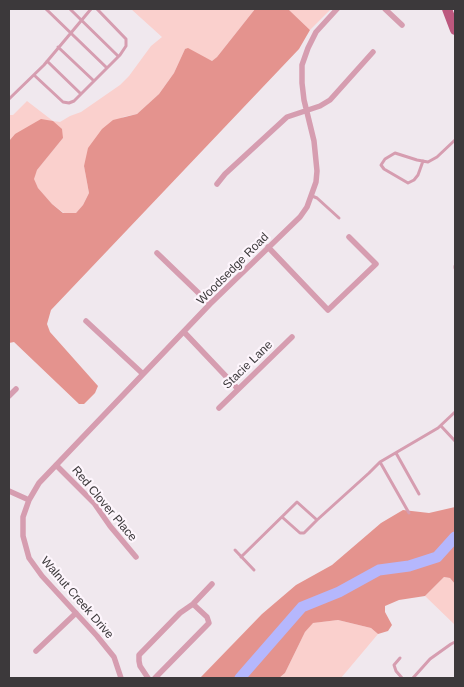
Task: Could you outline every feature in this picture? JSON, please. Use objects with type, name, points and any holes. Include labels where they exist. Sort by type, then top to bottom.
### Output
[{"type":"main road","points":[[447,9],[455,30]]},
{"type":"street","name":"Woodsedge Road","points":[[29,500],[39,483],[56,464],[210,304],[300,217],[307,207],[316,182],[317,171],[314,141],[306,110],[302,83],[302,65],[316,32],[337,9]]},
{"type":"street","points":[[385,9],[402,26]]},
{"type":"street","points":[[216,184],[287,117],[320,106],[330,100],[374,52]]},
{"type":"street","points":[[268,248],[328,310],[376,264],[349,237]]},
{"type":"street","points":[[157,253],[210,304]]},
{"type":"street","points":[[86,321],[143,374]]},
{"type":"street","points":[[184,332],[238,389]]},
{"type":"street","name":"Stacie Lane","points":[[219,408],[292,337]]},
{"type":"street","points":[[9,396],[16,389]]},
{"type":"street","name":"Red Clover Place","points":[[56,464],[94,503],[115,533],[136,557]]},
{"type":"street","points":[[9,491],[29,500]]},
{"type":"street","name":"Walnut Creek Drive","points":[[29,500],[23,518],[23,536],[29,558],[42,576],[114,657],[121,678]]},
{"type":"street","points":[[148,678],[140,666],[139,655],[180,613],[193,604],[212,584]]},
{"type":"street","points":[[155,678],[209,623],[207,617],[193,604]]},
{"type":"street","points":[[36,651],[76,613]]},
{"type":"lane","points":[[46,9],[107,68]]},
{"type":"lane","points":[[70,9],[118,56]]},
{"type":"lane","points":[[9,99],[47,61],[91,9]]},
{"type":"lane","points":[[34,75],[63,102],[69,103],[74,101],[107,68],[126,46],[126,39],[96,9]]},
{"type":"lane","points":[[58,47],[94,81]]},
{"type":"lane","points":[[47,61],[81,94]]},
{"type":"lane","points":[[423,161],[418,175],[408,183],[384,169],[381,165],[385,159],[395,153],[428,162],[437,157],[455,140]]},
{"type":"lane","points":[[312,196],[317,198],[340,218]]},
{"type":"lane","points":[[282,517],[300,533],[304,533],[380,462],[441,426],[455,412]]},
{"type":"lane","points":[[441,426],[455,440]]},
{"type":"lane","points":[[396,453],[419,494]]},
{"type":"lane","points":[[380,462],[409,513]]},
{"type":"lane","points":[[241,557],[297,502],[317,520]]},
{"type":"lane","points":[[235,550],[254,570]]},
{"type":"lane","points":[[413,678],[430,659],[455,642]]},
{"type":"lane","points":[[400,658],[394,665],[394,668],[402,678]]},
{"type":"shaded area","points":[[131,9],[255,9],[212,61],[185,49],[174,73],[159,94],[137,114],[123,117],[84,166],[89,193],[83,205],[76,213],[64,213],[52,204],[33,179],[37,170],[63,138],[15,134],[9,141],[9,115],[13,115],[27,101],[53,121],[60,122],[81,112],[120,85],[151,46],[162,37]]},
{"type":"shaded area","points":[[255,9],[288,9],[310,30],[299,49],[51,310],[47,324],[50,332],[98,386],[95,393],[84,404],[79,404],[14,342],[9,343],[9,141],[15,134],[41,119],[53,121],[62,129],[63,138],[37,170],[34,179],[38,188],[63,213],[76,213],[83,205],[89,193],[84,166],[88,148],[102,129],[113,120],[137,114],[159,94],[174,73],[185,49],[188,48],[212,61]]},
{"type":"shaded area","points":[[288,9],[331,9],[310,30]]},
{"type":"shaded area","points":[[455,507],[455,584],[450,578],[444,577],[425,596],[399,600],[385,606],[385,612],[392,625],[388,631],[378,634],[371,628],[338,620],[313,623],[305,632],[285,673],[279,678],[200,678],[262,614],[296,585],[332,565],[381,523],[403,510],[429,513]]},
{"type":"shaded area","points":[[444,577],[450,578],[455,584],[455,625],[425,596]]},
{"type":"shaded area","points":[[338,620],[371,628],[378,634],[341,678],[279,678],[285,673],[305,632],[312,623]]},
{"type":"waterway","points":[[240,678],[302,607],[339,592],[379,570],[409,566],[437,557],[455,537]]}]
